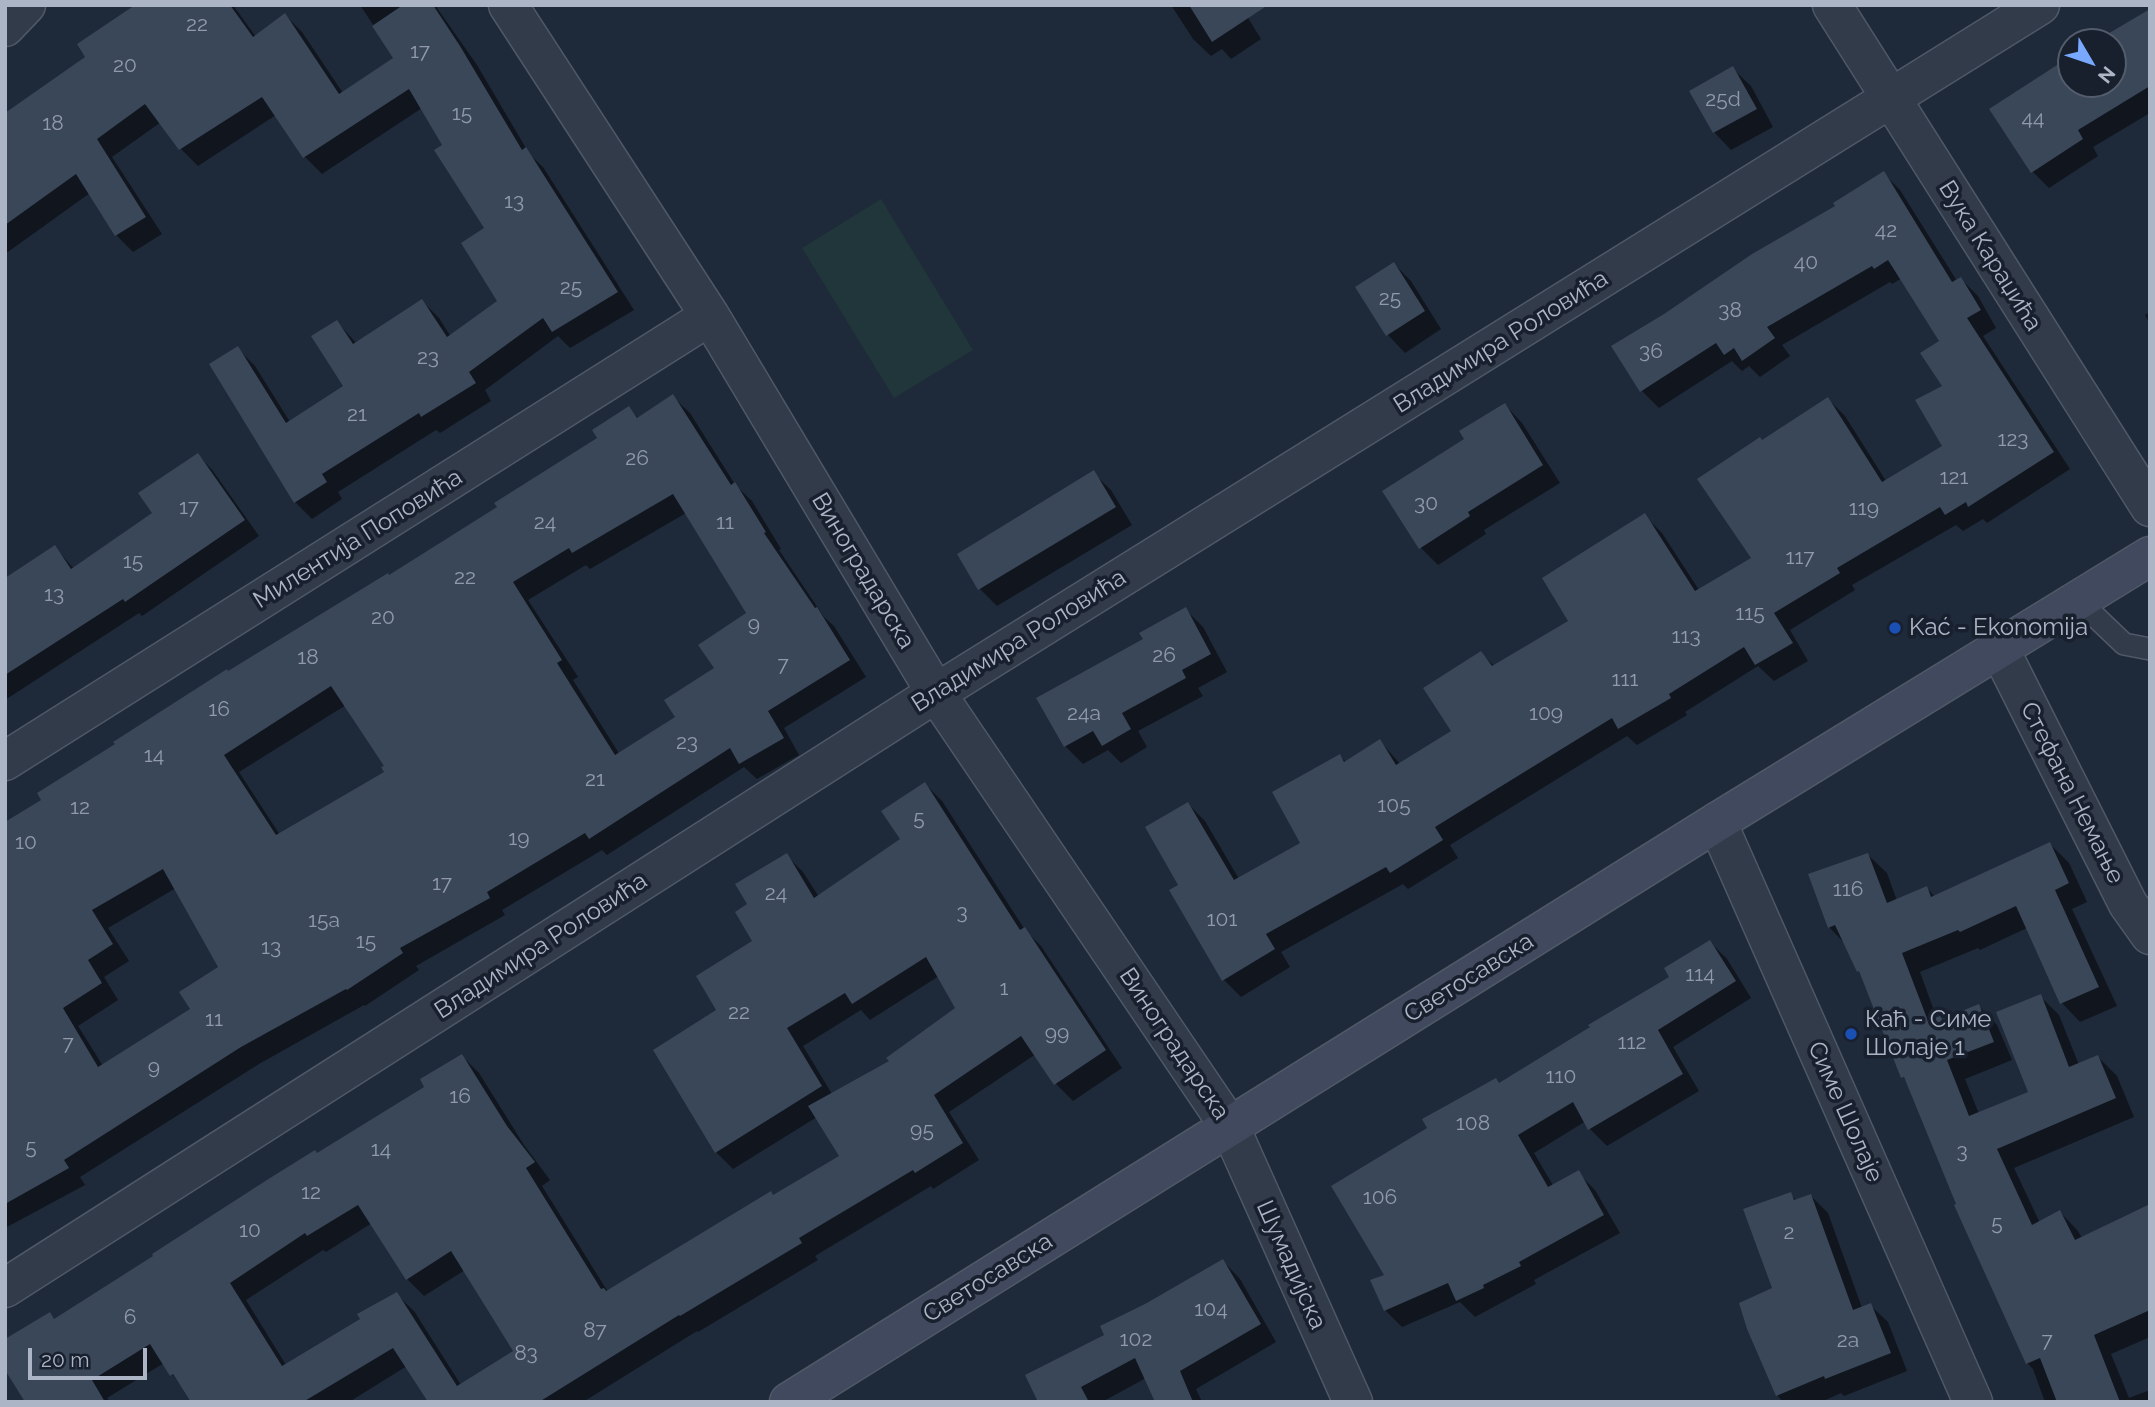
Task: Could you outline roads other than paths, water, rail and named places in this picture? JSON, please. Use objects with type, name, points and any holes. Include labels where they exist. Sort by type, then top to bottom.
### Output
[{"type":"main road","name":"Светосавска","points":[[789,1402],[1717,822],[2150,556]]},
{"type":"street","points":[[5,27],[26,5]]},
{"type":"street","name":"Виноградарска","points":[[508,5],[710,316],[936,693],[1230,1127]]},
{"type":"street","name":"Вука Караџића","points":[[1832,5],[2150,507]]},
{"type":"street","name":"Владимира Роловића","points":[[5,1288],[936,693],[2040,5]]},
{"type":"street","name":"Милентија Поповића","points":[[5,761],[710,316]]},
{"type":"street","name":"Стефана Немање","points":[[1999,648],[2128,904],[2150,935]]},
{"type":"street","name":"Симе Шолаје","points":[[1717,822],[1973,1402]]},
{"type":"street","name":"Шумадијска","points":[[1230,1127],[1353,1402]]},
{"type":"lane","points":[[2079,601],[2124,644],[2150,649]]},
{"type":"place","name":"Kać - Ekonomija","points":[[1895,628]]},
{"type":"place","name":"Каћ - Симе Шолаје 1","points":[[1851,1034]]}]
